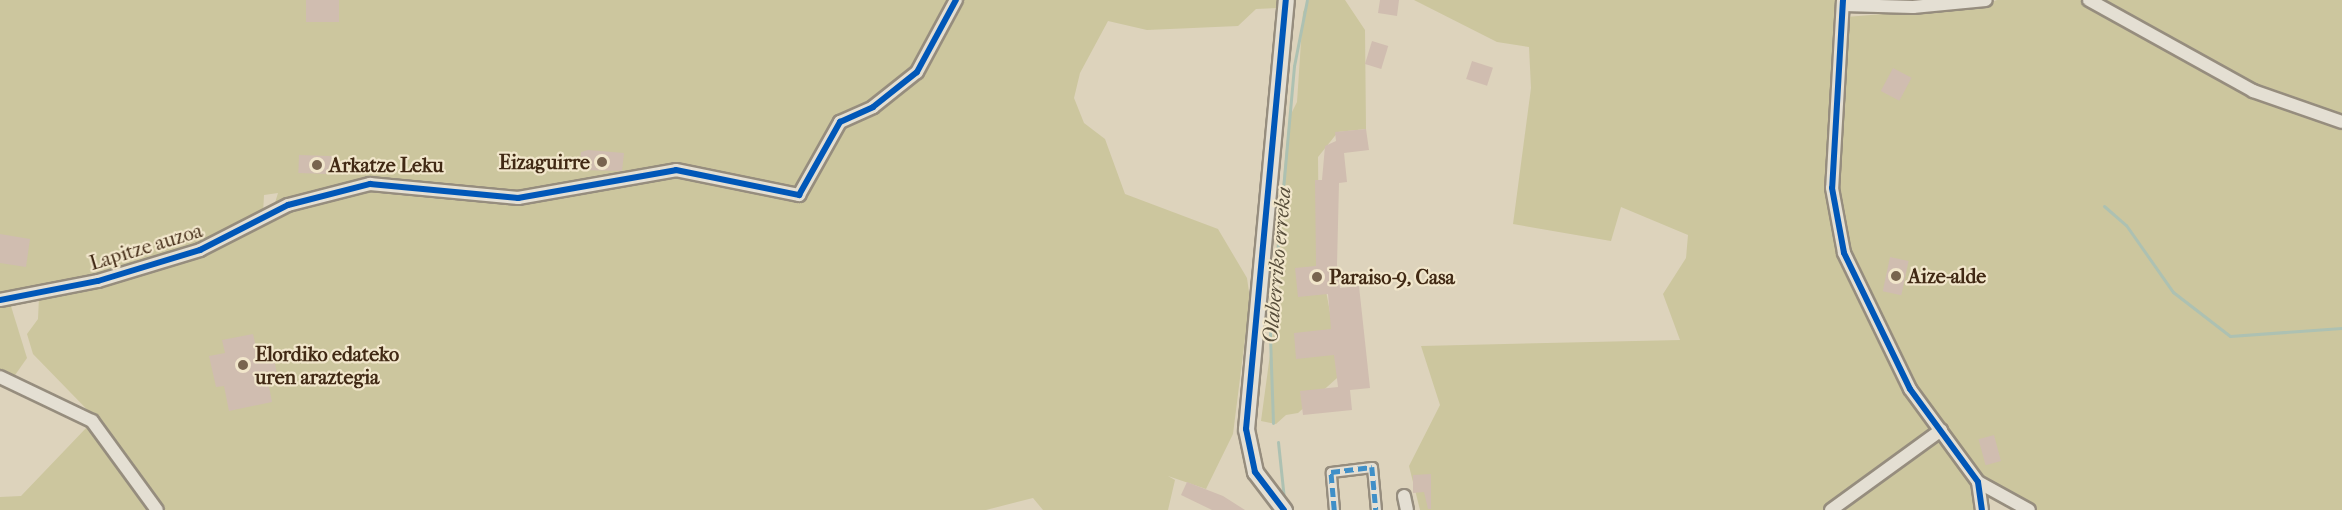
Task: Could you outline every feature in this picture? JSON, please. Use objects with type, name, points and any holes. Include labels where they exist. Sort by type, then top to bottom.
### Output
[{"type":"street","name":"Lapitze auzoa","points":[[0,300],[98,281],[189,253],[247,231],[288,205],[370,184],[518,198],[676,170],[799,195],[840,122],[873,107],[916,72],[956,0]]},
{"type":"street","points":[[1281,506],[1255,472],[1246,429],[1286,0]]},
{"type":"street","points":[[1986,0],[1913,8],[1844,2],[1832,143],[1836,221],[1857,285],[1910,389],[1978,482],[2029,510]]},
{"type":"street","points":[[2089,0],[2253,91],[2342,122]]},
{"type":"street","points":[[0,377],[92,421],[157,510]]},
{"type":"street","points":[[1831,510],[1941,430]]},
{"type":"street","points":[[1334,510],[1331,472],[1372,467],[1376,510]]},
{"type":"street","points":[[1978,482],[1982,510]]},
{"type":"street","points":[[1404,496],[1407,510]]},
{"type":"shaded area","points":[[0,0],[1278,0],[1278,8],[1256,9],[1238,26],[1147,30],[1108,21],[1080,73],[1074,98],[1084,123],[1105,139],[1125,194],[1218,229],[1247,278],[1250,299],[1233,434],[1206,489],[1168,476],[1175,480],[1168,510],[1043,510],[1033,498],[986,510],[0,510],[0,497],[21,496],[88,426],[106,429],[33,354],[27,334],[38,319],[39,297],[147,269],[247,231],[267,215],[357,191],[377,187],[493,200],[494,193],[383,180],[274,206],[278,193],[264,195],[263,214],[200,247],[98,278],[0,296]]},
{"type":"shaded area","points":[[1309,0],[1345,0],[1365,30],[1366,129],[1338,132],[1318,157],[1319,254],[1337,349],[1337,378],[1298,413],[1286,415],[1276,424],[1261,421],[1282,266],[1275,262],[1289,118],[1297,102],[1303,12]]},
{"type":"shaded area","points":[[1414,0],[1835,0],[1835,111],[1846,17],[1982,6],[1997,0],[2342,0],[2342,510],[2023,510],[1979,482],[1984,510],[1420,510],[1409,466],[1440,405],[1421,346],[1680,340],[1663,294],[1686,258],[1688,235],[1621,207],[1611,241],[1513,224],[1531,88],[1529,47],[1497,42]]},
{"type":"shaded area","points":[[10,303],[27,358],[13,378],[0,373],[0,305]]},
{"type":"building","points":[[306,0],[339,0],[339,22],[306,22]]},
{"type":"building","points":[[1380,0],[1399,0],[1397,16],[1378,13]]},
{"type":"building","points":[[1372,41],[1388,46],[1381,69],[1365,64]]},
{"type":"building","points":[[1472,61],[1493,68],[1487,86],[1466,79]]},
{"type":"building","points":[[1893,68],[1912,78],[1899,101],[1881,91]]},
{"type":"building","name":"Paraiso-9, Casa","points":[[1366,129],[1369,150],[1344,153],[1347,182],[1339,183],[1337,265],[1340,288],[1359,286],[1370,388],[1350,390],[1352,410],[1303,415],[1300,391],[1338,387],[1334,355],[1296,359],[1294,333],[1331,329],[1328,294],[1298,297],[1295,268],[1316,266],[1315,180],[1322,180],[1325,146],[1336,141],[1335,132]]},
{"type":"building","name":"Eizaguirre","points":[[588,150],[624,153],[622,171],[579,170],[581,152]]},
{"type":"building","name":"Arkatze Leku","points":[[299,155],[335,156],[334,174],[298,173]]},
{"type":"building","points":[[0,234],[30,239],[26,267],[0,263]]},
{"type":"building","name":"Aize-alde","points":[[1890,257],[1909,261],[1901,295],[1883,291]]},
{"type":"building","name":"Elordiko edateko uren araztegia","points":[[253,334],[256,347],[271,344],[277,374],[267,376],[272,402],[229,411],[224,386],[216,387],[209,356],[225,353],[222,340]]},
{"type":"building","points":[[1994,435],[2001,461],[1986,465],[1979,439]]},
{"type":"building","points":[[1431,474],[1431,509],[1428,509],[1424,492],[1413,493],[1413,475]]},
{"type":"building","points":[[1187,482],[1223,496],[1245,510],[1212,510],[1181,495]]},
{"type":"waterway","name":"Olaberriko erreka","points":[[1273,423],[1270,335],[1294,66],[1307,0]]},
{"type":"waterway","points":[[2104,206],[2126,225],[2173,292],[2230,336],[2342,328]]},
{"type":"waterway","name":"Olaberriko erreka","points":[[1278,442],[1284,499]]},
{"type":"marked path","points":[[1334,510],[1331,472],[1372,467],[1376,510]]},
{"type":"cycle path","points":[[0,300],[98,281],[200,250],[288,205],[370,184],[518,198],[676,170],[799,195],[840,122],[873,107],[917,72],[956,0]]},
{"type":"cycle path","points":[[1284,510],[1255,472],[1246,429],[1286,0]]},
{"type":"cycle path","points":[[1843,0],[1832,188],[1844,253],[1910,389],[1978,482],[1982,510]]},
{"type":"place","name":"Eizaguirre","points":[[602,162]]},
{"type":"place","name":"Arkatze Leku","points":[[317,165]]},
{"type":"place","name":"Aize-alde","points":[[1896,276]]},
{"type":"place","name":"Paraiso-9, Casa","points":[[1317,277]]},
{"type":"place","name":"Elordiko edateko uren araztegia","points":[[243,365]]}]
